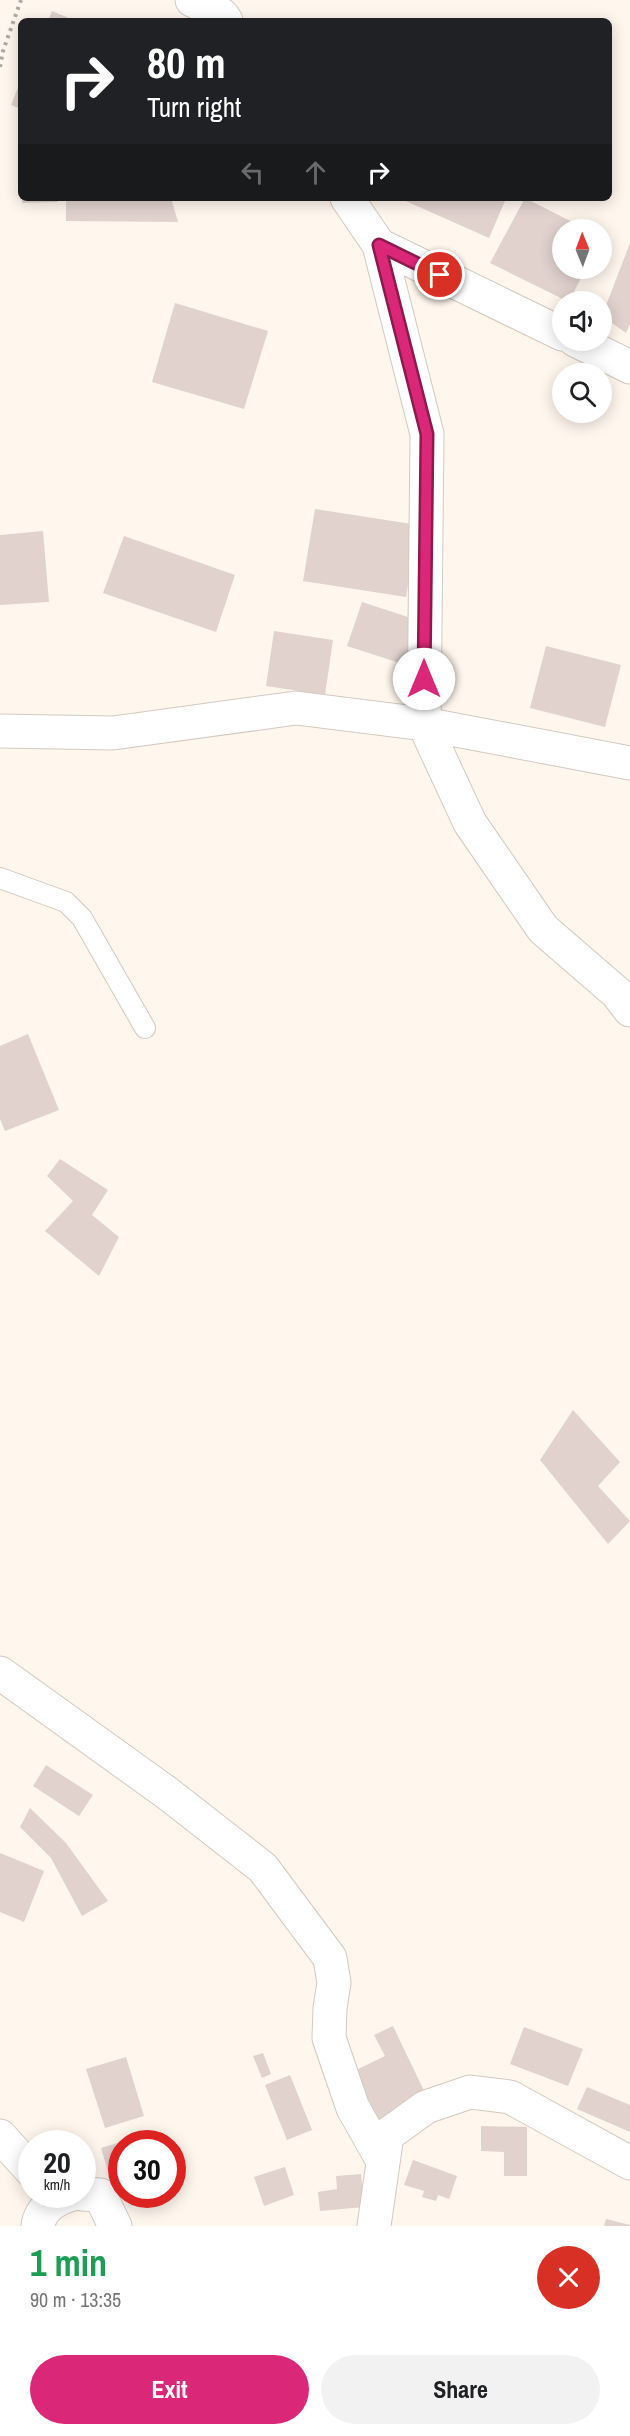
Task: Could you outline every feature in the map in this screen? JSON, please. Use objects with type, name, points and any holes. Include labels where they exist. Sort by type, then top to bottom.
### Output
[{"type":"street","points":[[192,0],[224,18]]},
{"type":"street","points":[[349,201],[379,245],[427,434],[424,724],[470,823],[543,929],[617,993],[630,1010]]},
{"type":"street","points":[[379,245],[552,329]]},
{"type":"street","points":[[597,351],[630,367]]},
{"type":"street","points":[[0,731],[113,733],[296,708],[424,724],[630,763]]},
{"type":"street","points":[[0,1673],[167,1793],[263,1868],[330,1958],[334,1983],[330,2007],[329,2038],[353,2108],[382,2161]]},
{"type":"street","points":[[374,2226],[387,2135],[426,2107],[470,2092],[510,2097],[630,2163]]},
{"type":"street","points":[[0,2136],[18,2156]]},
{"type":"street","points":[[96,2195],[100,2195],[115,2226]]},
{"type":"street","points":[[38,2226],[39,2218],[51,2208]]},
{"type":"lane","points":[[0,878],[66,902],[82,918],[145,1028]]},
{"type":"path","points":[[0,67],[3,51],[21,0]]},
{"type":"building","points":[[52,11],[69,18],[49,18]]},
{"type":"building","points":[[18,88],[18,108],[11,105]]},
{"type":"building","points":[[22,201],[58,201],[58,202],[22,203]]},
{"type":"building","points":[[66,201],[172,201],[178,222],[66,221]]},
{"type":"building","points":[[406,201],[505,201],[489,238]]},
{"type":"building","points":[[523,201],[531,201],[566,219],[552,219],[552,279],[580,279],[574,291],[552,291],[552,294],[490,263]]},
{"type":"building","points":[[630,243],[630,324],[626,333],[612,323],[612,291]]},
{"type":"building","points":[[175,303],[268,331],[244,409],[152,382]]},
{"type":"building","points":[[315,509],[418,525],[406,597],[303,581]]},
{"type":"building","points":[[43,531],[49,602],[0,605],[0,535]]},
{"type":"building","points":[[124,536],[235,575],[216,632],[103,593]]},
{"type":"building","points":[[362,602],[420,621],[406,665],[347,646]]},
{"type":"building","points":[[274,631],[333,640],[325,695],[266,686]]},
{"type":"building","points":[[546,646],[621,665],[605,727],[530,708]]},
{"type":"building","points":[[28,1034],[59,1110],[5,1131],[0,1119],[0,1046]]},
{"type":"building","points":[[60,1159],[108,1190],[92,1215],[119,1237],[99,1276],[45,1231],[73,1201],[47,1176]]},
{"type":"building","points":[[573,1410],[620,1462],[598,1486],[630,1521],[608,1544],[540,1460]]},
{"type":"building","points":[[46,1765],[93,1795],[79,1816],[33,1786]]},
{"type":"building","points":[[30,1808],[66,1843],[108,1901],[82,1916],[51,1858],[20,1827]]},
{"type":"building","points":[[0,1853],[44,1871],[24,1922],[0,1912]]},
{"type":"building","points":[[393,2026],[428,2099],[380,2122],[354,2071],[385,2056],[374,2035]]},
{"type":"building","points":[[524,2027],[583,2049],[568,2086],[510,2064]]},
{"type":"building","points":[[263,2053],[271,2074],[262,2078],[253,2056]]},
{"type":"building","points":[[126,2057],[144,2116],[105,2128],[86,2069]]},
{"type":"building","points":[[290,2075],[312,2130],[287,2140],[265,2085]]},
{"type":"building","points":[[587,2087],[630,2105],[630,2132],[577,2109]]},
{"type":"building","points":[[481,2126],[527,2127],[527,2176],[504,2176],[504,2152],[481,2151]]},
{"type":"building","points":[[108,2146],[108,2172],[101,2148]]},
{"type":"building","points":[[413,2160],[457,2176],[449,2199],[438,2195],[436,2201],[422,2197],[424,2191],[404,2185]]},
{"type":"building","points":[[285,2167],[294,2195],[264,2206],[254,2177]]},
{"type":"building","points":[[361,2174],[364,2207],[320,2211],[318,2192],[337,2189],[336,2176]]},
{"type":"building","points":[[606,2219],[630,2225],[630,2226],[604,2226]]},
{"type":"route","points":[[424,679],[427,434],[379,245],[440,275]]}]
